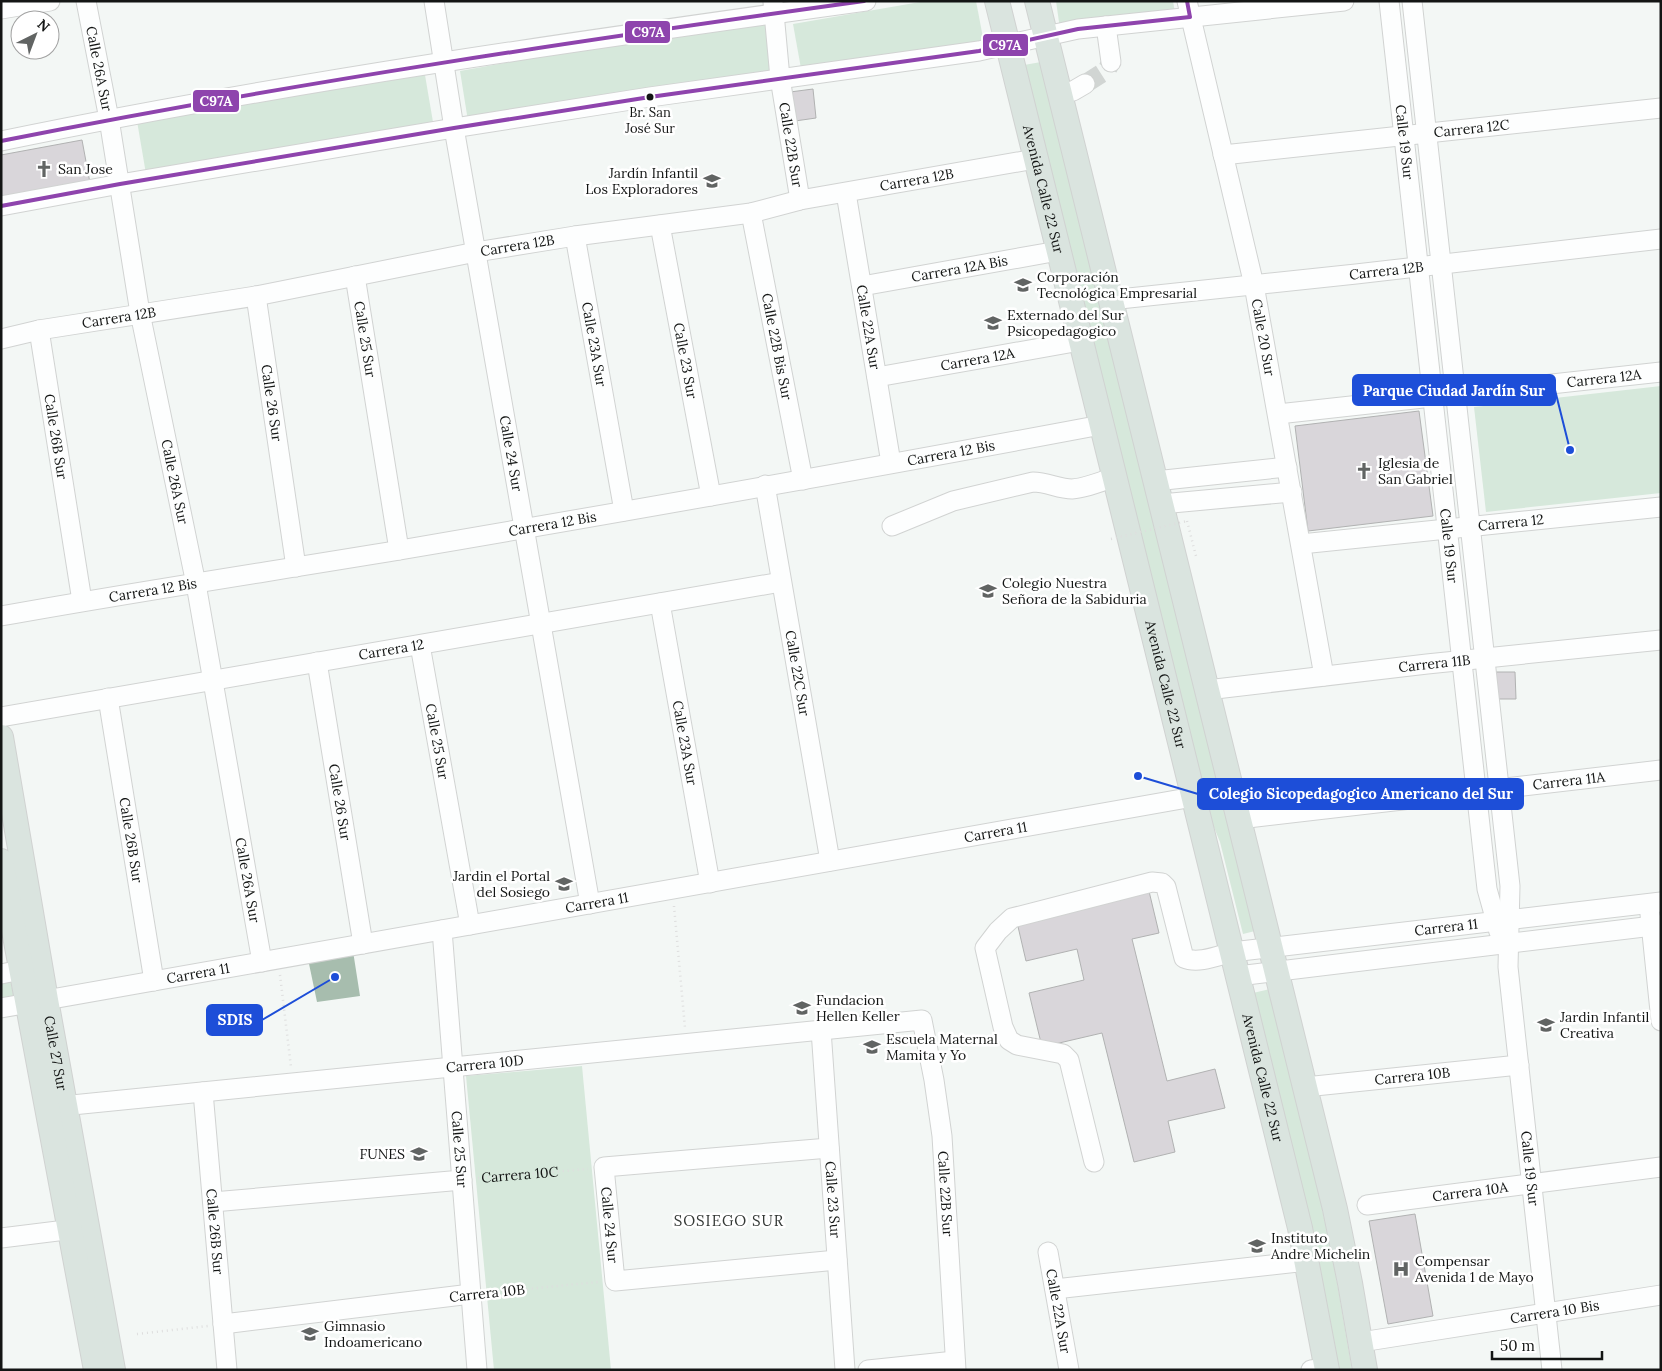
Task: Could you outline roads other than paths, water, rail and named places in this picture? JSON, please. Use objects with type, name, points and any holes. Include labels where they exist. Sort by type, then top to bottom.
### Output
[{"type":"main road","name":"Avenida Calle 22 Sur","points":[[997,1],[1307,1261],[1322,1369]]},
{"type":"main road","points":[[1037,1],[1342,1241],[1365,1370]]},
{"type":"main road","name":"Calle 27 Sur","points":[[2,749],[8,855],[11,972],[37,1002]]},
{"type":"main road","name":"Calle 27 Sur","points":[[8,855],[79,1228],[113,1370]]},
{"type":"main road","name":"Calle 27 Sur","points":[[79,1228],[96,1370]]},
{"type":"street","points":[[1,9],[50,1]]},
{"type":"street","name":"Calle 26A Sur","points":[[86,1],[109,118],[140,313],[196,584],[212,680],[270,960]]},
{"type":"street","name":"Calle 24 Sur","points":[[434,1],[454,128],[590,904]]},
{"type":"street","points":[[1,141],[109,118],[774,8],[866,1]]},
{"type":"street","points":[[1,206],[454,128],[780,78],[980,51],[1078,29],[1106,26],[1188,9],[1344,1]]},
{"type":"street","name":"Calle 19 Sur","points":[[1390,1],[1487,889],[1502,920],[1552,1370]]},
{"type":"street","name":"Calle 19 Sur","points":[[1412,1],[1510,886],[1502,920]]},
{"type":"street","name":"Calle 22B Sur","points":[[774,8],[780,78],[800,200]]},
{"type":"street","name":"Calle 20 Sur","points":[[1188,9],[1254,285],[1324,676]]},
{"type":"street","points":[[1106,26],[1111,62]]},
{"type":"street","points":[[1059,93],[1073,91],[1085,84]]},
{"type":"street","name":"Carrera 12C","points":[[1224,155],[1661,108]]},
{"type":"street","name":"Carrera 12B","points":[[1,339],[39,330],[256,296],[476,252],[575,236],[751,213],[800,200],[1035,159]]},
{"type":"street","name":"Calle 22A Sur","points":[[846,193],[891,463]]},
{"type":"street","name":"Calle 22B Bis Sur","points":[[751,213],[803,480]]},
{"type":"street","name":"Calle 23 Sur","points":[[660,225],[712,496]]},
{"type":"street","name":"Calle 23A Sur","points":[[575,236],[624,511]]},
{"type":"street","name":"Carrera 12B","points":[[1110,300],[1661,240]]},
{"type":"street","name":"Carrera 12A Bis","points":[[862,286],[1058,251]]},
{"type":"street","name":"Calle 25 Sur","points":[[356,276],[399,550]]},
{"type":"street","name":"Calle 26 Sur","points":[[256,296],[296,567]]},
{"type":"street","name":"Calle 26B Sur","points":[[39,330],[82,601]]},
{"type":"street","name":"Carrera 12A","points":[[877,377],[1080,341]]},
{"type":"street","name":"Carrera 12A","points":[[1278,414],[1661,372]]},
{"type":"street","name":"Carrera 12 Bis","points":[[1,616],[712,496],[1101,425]]},
{"type":"street","points":[[1155,481],[1287,467]]},
{"type":"street","points":[[892,526],[953,501],[1033,482],[1045,482],[1071,489],[1114,477]]},
{"type":"street","name":"Calle 22C Sur","points":[[765,485],[830,862]]},
{"type":"street","points":[[1161,504],[1292,492]]},
{"type":"street","name":"Carrera 12","points":[[1301,544],[1661,506]]},
{"type":"street","name":"Carrera 12","points":[[1,717],[781,582]]},
{"type":"street","name":"Calle 23A Sur","points":[[660,603],[710,883]]},
{"type":"street","name":"Carrera 11B","points":[[1207,690],[1462,660],[1661,640]]},
{"type":"street","name":"Calle 25 Sur","points":[[420,645],[470,925]]},
{"type":"street","name":"Calle 26 Sur","points":[[317,662],[363,944]]},
{"type":"street","name":"Calle 26B Sur","points":[[108,698],[154,981]]},
{"type":"street","name":"Carrera 11A","points":[[1239,819],[1661,770]]},
{"type":"street","name":"Carrera 11","points":[[1,1008],[1193,797]]},
{"type":"street","name":"Carrera 11","points":[[1094,1162],[1069,1060],[1063,1054],[1017,1045],[1009,1040],[1003,1027],[985,948],[998,931],[1012,918],[1152,882],[1162,883],[1166,887],[1184,958],[1199,960],[1232,952],[1655,902]]},
{"type":"street","points":[[1655,902],[1661,1021]]},
{"type":"street","name":"Carrera 11","points":[[1238,976],[1656,925]]},
{"type":"street","name":"Calle 25 Sur","points":[[442,930],[477,1370]]},
{"type":"street","name":"Calle 22B Sur","points":[[922,1020],[934,1080],[942,1136],[955,1366]]},
{"type":"street","name":"Carrera 10D","points":[[56,1107],[922,1020]]},
{"type":"street","name":"Calle 23 Sur","points":[[821,1030],[845,1370]]},
{"type":"street","name":"Carrera 10B","points":[[1305,1087],[1519,1065]]},
{"type":"street","name":"Calle 26B Sur","points":[[203,1092],[227,1370]]},
{"type":"street","name":"Calle 24 Sur","points":[[829,1148],[604,1167],[615,1281],[837,1260]]},
{"type":"street","name":"Carrera 10A","points":[[1367,1205],[1661,1168]]},
{"type":"street","name":"Carrera 10C","points":[[213,1202],[462,1180]]},
{"type":"street","points":[[1,1238],[79,1228]]},
{"type":"street","name":"Calle 22A Sur","points":[[1048,1252],[1069,1370]]},
{"type":"street","points":[[1055,1289],[1307,1261]]},
{"type":"street","name":"Carrera 10B","points":[[223,1324],[471,1294]]},
{"type":"street","name":"Carrera 10 Bis","points":[[1361,1342],[1661,1295]]},
{"type":"street","points":[[868,1370],[955,1366]]},
{"type":"tunnel","points":[[1085,84],[1107,70],[1111,62]]},
{"type":"place","name":"Br. San José Sur","points":[[650,97]]},
{"type":"place","name":"San Jose","points":[[44,169]]},
{"type":"place","name":"Jardín Infantil Los Exploradores","points":[[712,181]]},
{"type":"place","name":"Corporación Tecnológica Empresarial","points":[[1023,285]]},
{"type":"place","name":"Externado del Sur Psicopedagogico","points":[[993,323]]},
{"type":"place","name":"Parque Ciudad Jardín Sur","points":[[1570,450]]},
{"type":"place","name":"Iglesia de San Gabriel","points":[[1364,471]]},
{"type":"place","name":"Colegio Nuestra Señora de la Sabiduria","points":[[988,591]]},
{"type":"place","name":"Colegio Sicopedagogico Americano del Sur","points":[[1138,776]]},
{"type":"place","name":"Jardin el Portal del Sosiego","points":[[564,884]]},
{"type":"place","name":"SDIS","points":[[335,977]]},
{"type":"place","name":"Fundacion Hellen Keller","points":[[802,1008]]},
{"type":"place","name":"Jardin Infantil Creativa","points":[[1546,1025]]},
{"type":"place","name":"Escuela Maternal Mamita y Yo","points":[[872,1047]]},
{"type":"place","name":"FUNES","points":[[419,1154]]},
{"type":"place","name":"Instituto Andre Michelin","points":[[1257,1246]]},
{"type":"place","name":"Compensar Avenida 1 de Mayo","points":[[1401,1269]]},
{"type":"place","name":"Gimnasio Indoamericano","points":[[310,1334]]},
{"type":"district","name":"SOSIEGO SUR","points":[[729,1221]]}]
